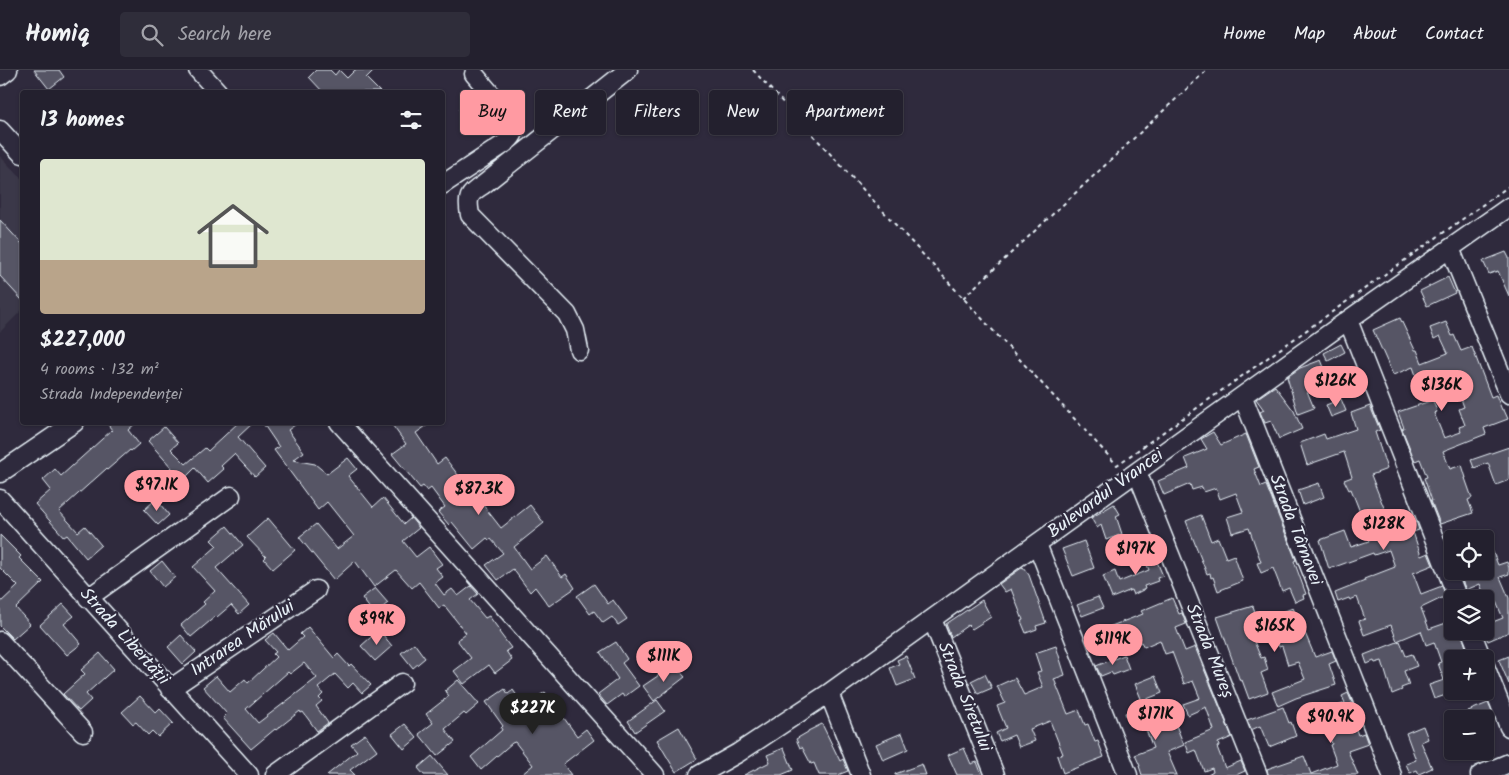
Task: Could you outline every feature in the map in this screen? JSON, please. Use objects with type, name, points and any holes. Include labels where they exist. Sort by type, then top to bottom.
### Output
[{"type":"street","points":[[0,76],[8,70]]},
{"type":"street","points":[[198,70],[216,90]]},
{"type":"street","points":[[579,350],[575,330],[567,314],[470,215],[468,202],[472,192],[628,70]]},
{"type":"street","points":[[445,183],[504,144],[512,138],[514,133],[514,122],[474,74]]},
{"type":"street","points":[[0,130],[20,152]]},
{"type":"street","name":"Bulevardul Vrancei","points":[[699,775],[738,754],[829,693],[1348,320],[1509,207]]},
{"type":"street","points":[[1450,248],[1509,394]]},
{"type":"street","points":[[1348,320],[1454,590]]},
{"type":"street","name":"Strada Târnavei","points":[[1243,396],[1392,775]]},
{"type":"street","points":[[0,473],[72,425]]},
{"type":"street","points":[[342,425],[655,775]]},
{"type":"street","name":"Strada Mureș","points":[[1137,472],[1258,775]]},
{"type":"street","points":[[88,598],[232,496]]},
{"type":"street","name":"Strada Libertății","points":[[0,499],[249,775]]},
{"type":"street","points":[[1037,544],[1128,775]]},
{"type":"street","name":"Intrarea Mărului","points":[[170,689],[316,590]]},
{"type":"street","name":"Strada Siretului","points":[[932,620],[995,775]]},
{"type":"street","points":[[0,640],[83,732]]},
{"type":"street","points":[[275,775],[402,683]]},
{"type":"street","points":[[1494,688],[1509,726]]},
{"type":"street","points":[[829,693],[861,775]]},
{"type":"street","points":[[1480,775],[1509,763]]},
{"type":"path","points":[[753,70],[1116,465],[1509,186]]},
{"type":"path","points":[[963,298],[1207,70]]},
{"type":"shaded area","points":[[0,156],[20,177],[20,312],[0,332]]},
{"type":"building","points":[[34,70],[59,70],[64,77],[49,89]]},
{"type":"building","points":[[316,70],[330,70],[335,75],[339,70],[347,78],[355,70],[374,70],[366,78],[378,90],[321,90],[309,77]]},
{"type":"building","points":[[0,220],[20,242],[20,298],[0,276]]},
{"type":"building","points":[[1506,252],[1509,258],[1509,296],[1498,271],[1489,274],[1483,261]]},
{"type":"building","points":[[1448,277],[1455,293],[1427,306],[1420,291]]},
{"type":"building","points":[[1400,318],[1422,363],[1448,353],[1440,336],[1434,339],[1430,328],[1446,322],[1461,351],[1472,347],[1491,397],[1496,395],[1508,419],[1484,428],[1486,434],[1443,451],[1450,469],[1462,465],[1472,498],[1468,500],[1473,513],[1440,524],[1424,478],[1427,477],[1420,459],[1415,461],[1402,429],[1404,428],[1398,412],[1433,400],[1437,412],[1434,413],[1444,438],[1461,432],[1459,427],[1465,425],[1459,409],[1464,407],[1457,388],[1432,398],[1425,379],[1418,381],[1413,367],[1393,375],[1373,330]]},
{"type":"building","points":[[1341,344],[1345,352],[1328,361],[1324,353]]},
{"type":"building","points":[[1321,360],[1330,382],[1307,391],[1314,408],[1298,414],[1287,377],[1300,368]]},
{"type":"building","points":[[1275,386],[1294,411],[1302,429],[1279,439],[1271,421],[1265,423],[1260,412],[1264,410],[1256,399]]},
{"type":"building","points":[[1341,399],[1346,411],[1331,417],[1326,405]]},
{"type":"building","points":[[1370,406],[1380,430],[1375,432],[1387,469],[1371,475],[1388,518],[1384,534],[1416,521],[1419,530],[1413,532],[1421,556],[1428,553],[1433,565],[1413,573],[1421,594],[1442,586],[1444,591],[1444,597],[1421,608],[1429,629],[1444,624],[1444,640],[1464,640],[1466,647],[1461,650],[1444,650],[1444,680],[1438,663],[1441,662],[1434,642],[1426,645],[1421,631],[1397,641],[1391,625],[1364,635],[1359,621],[1365,619],[1357,597],[1338,602],[1335,593],[1395,567],[1389,550],[1374,555],[1373,553],[1329,569],[1320,540],[1345,531],[1351,547],[1373,538],[1351,489],[1349,490],[1344,480],[1352,477],[1344,452],[1307,465],[1300,443],[1324,434],[1326,439],[1356,429],[1351,413]]},
{"type":"building","points":[[108,425],[134,425],[128,430],[139,444],[106,469],[59,511],[78,532],[85,526],[101,545],[86,558],[67,535],[64,537],[35,504],[51,490],[43,480],[55,469],[61,476],[112,430]]},
{"type":"building","points":[[236,425],[251,425],[238,437],[265,468],[255,477],[234,454],[221,466],[224,469],[208,483],[195,468],[179,484],[168,473],[172,468],[148,441],[164,427],[178,443],[171,449],[186,464],[205,448],[208,451]]},
{"type":"building","points":[[264,425],[295,425],[288,430],[304,452],[293,460],[315,464],[327,474],[348,458],[357,469],[348,476],[373,507],[383,498],[404,524],[411,518],[419,528],[403,541],[416,557],[429,547],[442,564],[436,568],[443,577],[435,583],[444,595],[452,589],[458,596],[471,586],[478,594],[470,600],[485,618],[489,616],[500,631],[511,648],[506,651],[512,660],[495,673],[489,665],[464,684],[454,671],[471,658],[457,640],[466,633],[444,605],[439,608],[419,582],[412,588],[396,570],[374,587],[355,561],[334,580],[299,537],[316,524],[337,549],[354,536],[327,502],[318,510],[274,450],[279,447]]},
{"type":"building","points":[[392,425],[428,425],[416,433],[437,464],[445,458],[501,528],[530,505],[544,523],[514,547],[530,569],[547,556],[562,577],[566,574],[575,588],[549,606],[535,587],[530,592],[513,569],[498,580],[486,565],[503,553],[491,539],[487,538],[474,549],[452,522],[449,525],[438,512],[445,507],[431,488],[427,491],[423,486],[420,488],[392,454],[406,444]]},
{"type":"building","points":[[1213,432],[1221,445],[1246,434],[1259,467],[1254,469],[1261,487],[1266,485],[1296,560],[1294,561],[1306,594],[1303,595],[1304,598],[1295,602],[1289,588],[1282,591],[1273,568],[1261,573],[1257,563],[1261,562],[1249,528],[1232,533],[1227,517],[1243,512],[1236,493],[1220,499],[1216,488],[1204,492],[1202,487],[1192,490],[1190,484],[1164,495],[1158,481],[1189,468],[1185,458],[1207,449],[1201,439]]},
{"type":"building","points":[[1509,447],[1509,480],[1496,485],[1488,463],[1474,468],[1471,460]]},
{"type":"building","points":[[1319,483],[1324,497],[1303,505],[1298,490]]},
{"type":"building","points":[[156,499],[169,515],[158,525],[144,510]]},
{"type":"building","points":[[1114,504],[1120,514],[1116,516],[1122,534],[1106,540],[1101,525],[1097,528],[1091,518]]},
{"type":"building","points":[[1201,515],[1211,541],[1218,538],[1226,558],[1234,555],[1243,581],[1218,591],[1213,577],[1211,578],[1210,573],[1207,574],[1186,521]]},
{"type":"building","points":[[268,518],[295,550],[273,569],[264,559],[266,557],[247,537]]},
{"type":"building","points":[[227,526],[243,545],[216,568],[249,605],[239,614],[231,605],[191,637],[181,625],[205,604],[203,602],[215,591],[193,567],[217,546],[211,540]]},
{"type":"building","points":[[0,535],[21,556],[19,558],[43,582],[16,608],[30,624],[13,639],[0,626],[0,603],[18,586],[0,568]]},
{"type":"building","points":[[1084,541],[1094,568],[1073,576],[1062,549]]},
{"type":"building","points":[[1155,545],[1159,556],[1155,557],[1163,576],[1157,578],[1158,581],[1144,586],[1145,589],[1133,595],[1131,590],[1112,598],[1103,576],[1115,571],[1119,582],[1149,570],[1141,550]]},
{"type":"building","points":[[1494,555],[1498,565],[1507,562],[1509,574],[1500,577],[1509,598],[1509,632],[1494,638],[1494,622],[1503,618],[1494,597],[1494,590],[1482,590],[1480,584],[1466,590],[1462,580],[1494,580]]},
{"type":"building","points":[[162,561],[175,577],[163,587],[150,571]]},
{"type":"building","points":[[1023,567],[1029,575],[1046,623],[1036,626],[1037,629],[1026,633],[1011,589],[1005,592],[999,584]]},
{"type":"building","points":[[594,584],[608,604],[613,600],[627,619],[618,625],[612,617],[603,623],[594,611],[590,614],[577,596]]},
{"type":"building","points":[[375,588],[388,603],[374,614],[362,598]]},
{"type":"building","points":[[1098,597],[1103,608],[1082,616],[1077,605]]},
{"type":"building","points":[[1172,598],[1179,614],[1182,613],[1186,624],[1176,628],[1185,651],[1195,647],[1232,737],[1218,743],[1219,746],[1217,747],[1225,768],[1241,761],[1245,771],[1236,775],[1208,775],[1213,772],[1212,768],[1204,771],[1196,750],[1189,753],[1185,742],[1214,730],[1206,707],[1188,715],[1183,704],[1200,698],[1193,681],[1184,684],[1172,652],[1165,654],[1160,640],[1144,647],[1141,642],[1115,651],[1106,628],[1143,614],[1141,611]]},
{"type":"building","points":[[982,600],[991,617],[972,629],[968,625],[951,637],[946,624]]},
{"type":"building","points":[[63,604],[74,616],[64,624],[81,644],[67,655],[40,625]]},
{"type":"building","points":[[1253,606],[1258,621],[1293,608],[1315,657],[1332,651],[1336,661],[1329,664],[1336,685],[1278,706],[1272,692],[1305,679],[1298,662],[1288,665],[1282,646],[1279,647],[1274,632],[1253,639],[1261,658],[1264,657],[1268,670],[1261,673],[1268,692],[1249,699],[1242,680],[1240,681],[1217,617]]},
{"type":"building","points":[[308,627],[334,658],[338,654],[349,666],[351,664],[371,685],[362,693],[353,683],[348,688],[335,674],[318,688],[323,694],[319,698],[322,701],[316,706],[328,723],[317,731],[303,712],[301,713],[300,711],[251,749],[223,718],[227,714],[203,687],[216,676],[230,692],[245,679],[248,683],[276,657],[273,654],[276,652],[265,640],[274,633],[288,650],[303,637],[300,634]],"holes":[[[304,663],[317,678],[258,723],[246,709],[288,672],[290,674]]]},
{"type":"building","points":[[379,630],[392,646],[375,661],[361,646]]},
{"type":"building","points":[[181,635],[196,652],[183,664],[168,647]]},
{"type":"building","points":[[1400,641],[1406,656],[1412,654],[1417,666],[1404,671],[1409,685],[1392,694],[1382,661],[1375,663],[1374,661],[1367,664],[1364,655]]},
{"type":"building","points":[[616,642],[627,659],[622,663],[639,686],[624,697],[622,694],[607,705],[598,694],[618,679],[600,652]]},
{"type":"building","points":[[414,643],[425,658],[413,668],[401,653]]},
{"type":"building","points":[[1056,646],[1065,675],[1054,679],[1068,714],[1079,710],[1085,725],[1088,724],[1095,742],[1098,741],[1104,757],[1063,773],[1057,756],[1063,754],[1050,721],[1030,729],[1035,741],[1019,747],[1014,735],[1000,741],[996,733],[1006,728],[997,706],[1005,703],[997,686],[1015,678],[1024,695],[1043,687],[1037,672],[1041,671],[1035,653]]},
{"type":"building","points":[[100,653],[114,669],[86,694],[91,700],[79,711],[63,694],[85,674],[81,670]]},
{"type":"building","points":[[1124,655],[1129,669],[1113,675],[1111,672],[1101,676],[1096,666]]},
{"type":"building","points":[[906,656],[915,679],[897,686],[890,668],[899,664],[897,660]]},
{"type":"building","points":[[1509,656],[1509,684],[1499,660]]},
{"type":"building","points":[[674,665],[685,677],[654,701],[643,686]]},
{"type":"building","points":[[985,674],[992,688],[978,694],[971,681]]},
{"type":"building","points":[[1155,676],[1162,693],[1142,701],[1135,684]]},
{"type":"building","points":[[458,680],[479,704],[466,715],[464,713],[445,729],[455,742],[437,756],[419,734],[433,723],[426,714],[449,696],[445,691]]},
{"type":"building","points":[[1444,680],[1444,696],[1434,699],[1429,685]]},
{"type":"building","points":[[505,689],[508,694],[513,690],[524,706],[545,692],[577,736],[586,729],[594,740],[563,764],[571,775],[521,775],[533,765],[515,742],[481,770],[471,757],[502,730],[503,726],[486,702]]},
{"type":"building","points":[[1348,693],[1356,712],[1350,714],[1358,735],[1364,733],[1368,744],[1348,751],[1358,775],[1268,775],[1267,769],[1304,756],[1311,774],[1337,764],[1330,745],[1332,744],[1320,713],[1345,703],[1342,696]]},
{"type":"building","points":[[140,696],[156,713],[160,709],[173,723],[158,737],[152,731],[148,735],[136,722],[133,724],[122,712]]},
{"type":"building","points":[[657,700],[665,711],[635,732],[628,721]]},
{"type":"building","points":[[1152,703],[1160,723],[1173,718],[1184,745],[1167,752],[1177,775],[1142,775],[1135,755],[1153,748],[1143,722],[1130,726],[1125,713]]},
{"type":"building","points":[[1488,703],[1491,710],[1470,710]]},
{"type":"building","points":[[1283,707],[1296,736],[1269,747],[1260,726],[1251,730],[1247,720]]},
{"type":"building","points":[[405,724],[417,738],[404,749],[392,734]]},
{"type":"building","points":[[822,724],[840,761],[843,759],[848,771],[838,775],[819,775],[814,763],[811,764],[802,747],[800,748],[796,739]]},
{"type":"building","points":[[1423,726],[1428,739],[1421,742],[1432,768],[1419,774],[1417,770],[1410,773],[1406,764],[1416,760],[1406,733]]},
{"type":"building","points":[[679,727],[697,759],[676,772],[657,740]]},
{"type":"building","points":[[902,733],[908,749],[883,760],[876,744]]},
{"type":"building","points":[[365,734],[377,750],[350,770],[355,775],[327,775],[357,751],[351,744]]},
{"type":"building","points":[[784,748],[793,770],[781,775],[744,775],[770,762],[767,755]]},
{"type":"building","points":[[964,748],[971,764],[977,762],[982,775],[957,775],[948,755]]},
{"type":"building","points":[[432,756],[448,775],[424,775],[418,768]]},
{"type":"building","points":[[922,764],[926,775],[895,775],[895,774]]}]
